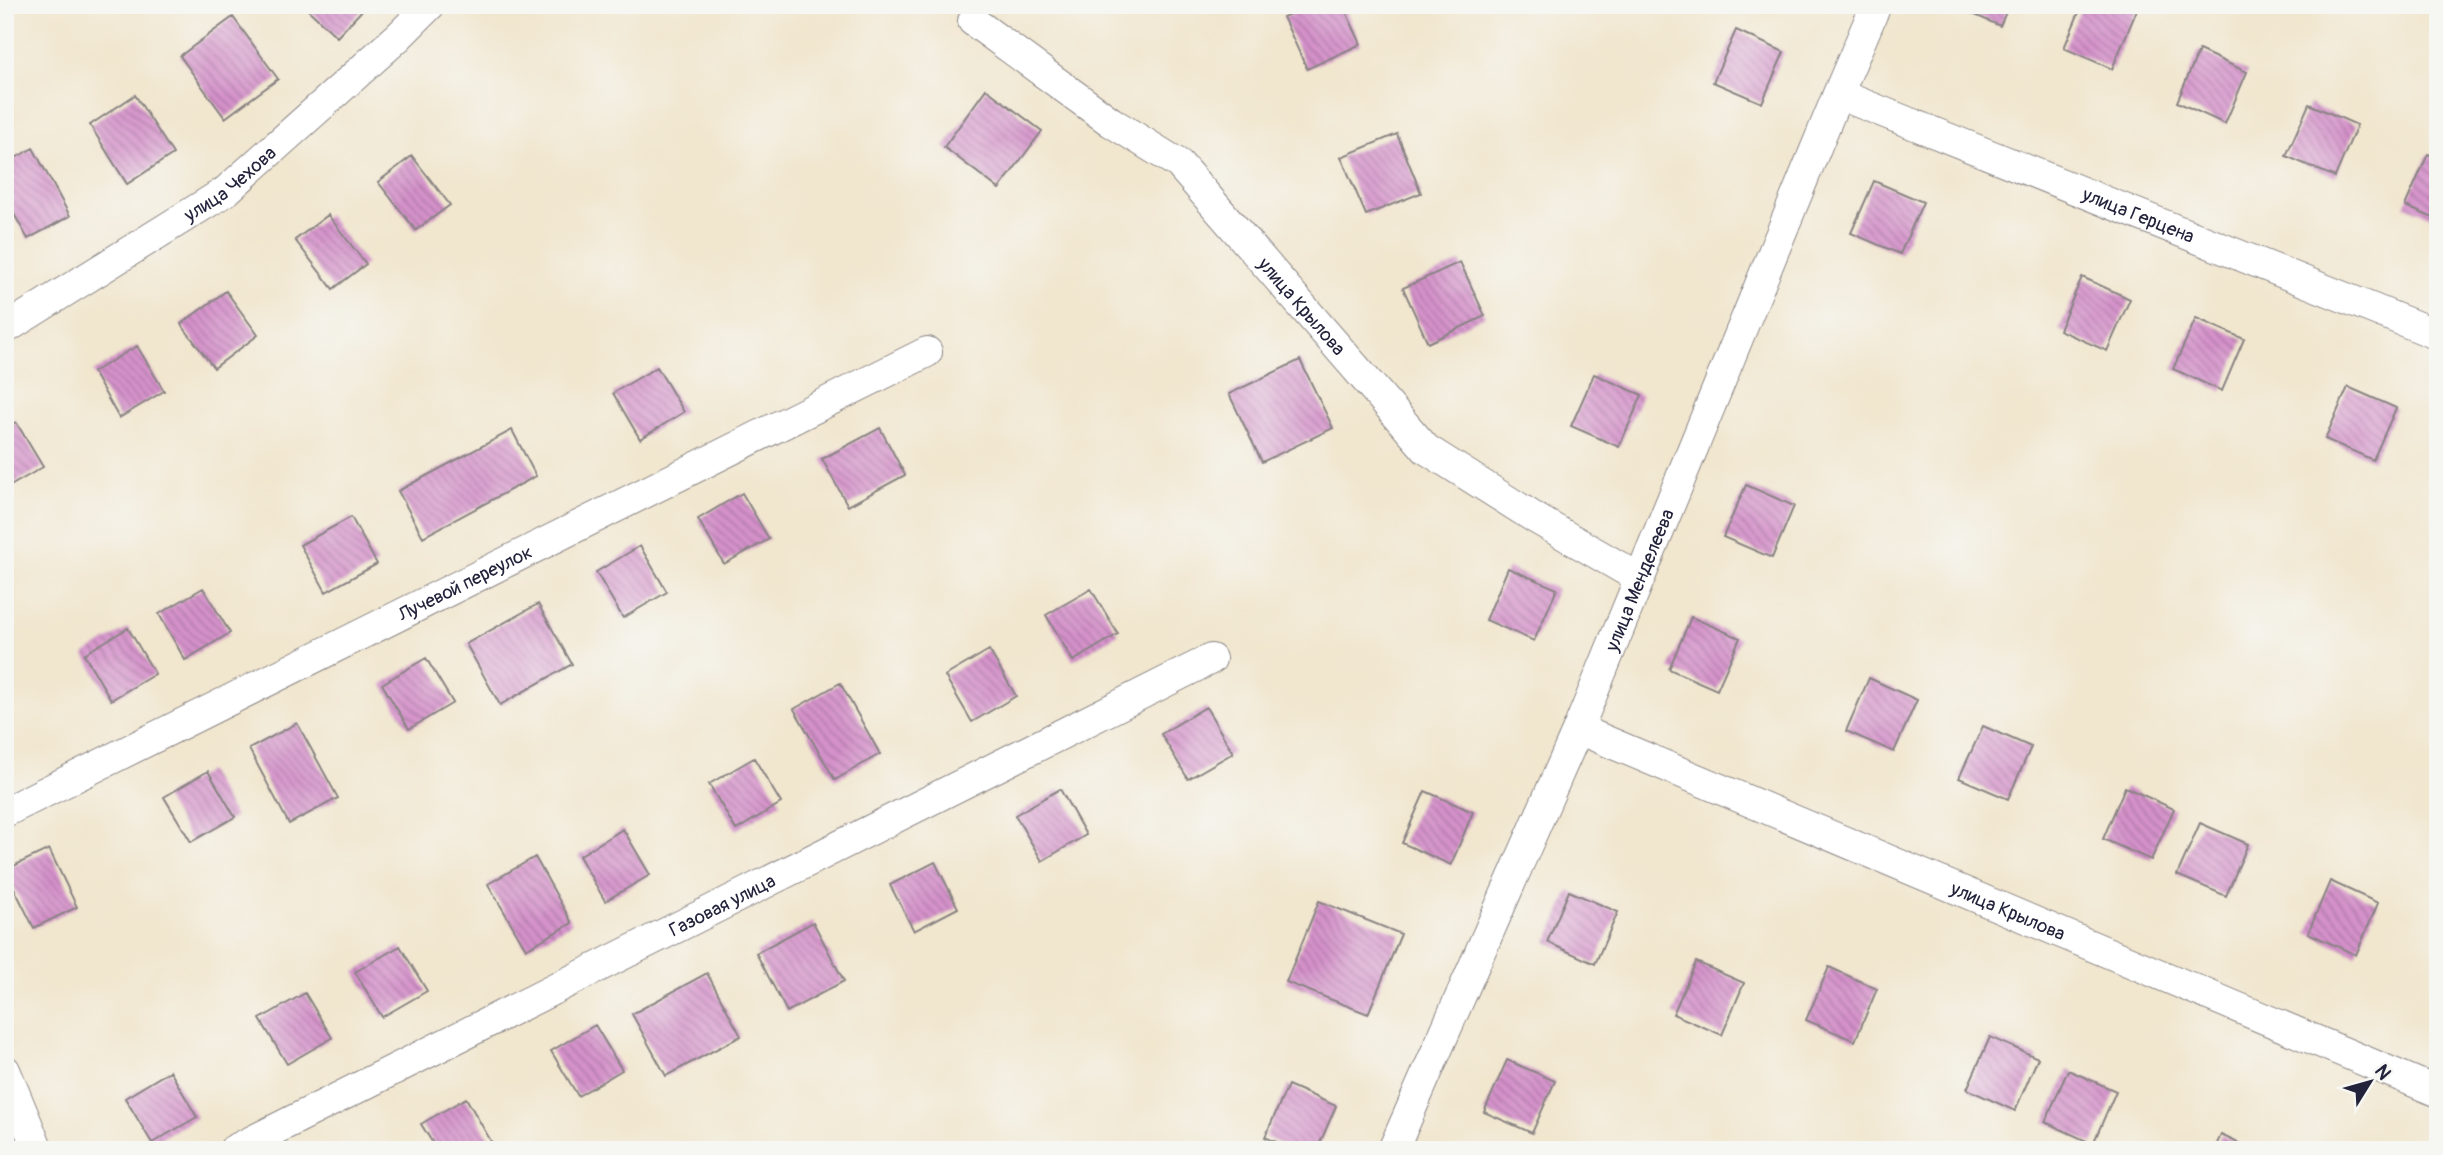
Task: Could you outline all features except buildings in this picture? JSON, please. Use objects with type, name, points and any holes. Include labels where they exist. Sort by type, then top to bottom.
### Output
[{"type":"street","name":"улица Чехова","points":[[5,329],[226,191],[430,5]]},
{"type":"street","name":"улица Менделеева","points":[[1393,1150],[1578,729],[1876,5]]},
{"type":"street","name":"улица Крылова","points":[[973,21],[1111,122],[1179,164],[1426,449],[1535,518],[1639,579]]},
{"type":"street","name":"улица Герцена","points":[[1838,94],[2438,335]]},
{"type":"street","name":"Лучевой переулок","points":[[5,813],[927,352]]},
{"type":"street","name":"Газовая улица","points":[[234,1150],[1211,659]]},
{"type":"street","name":"улица Крылова","points":[[1578,729],[2438,1092]]},
{"type":"street","points":[[5,1070],[38,1150]]}]
